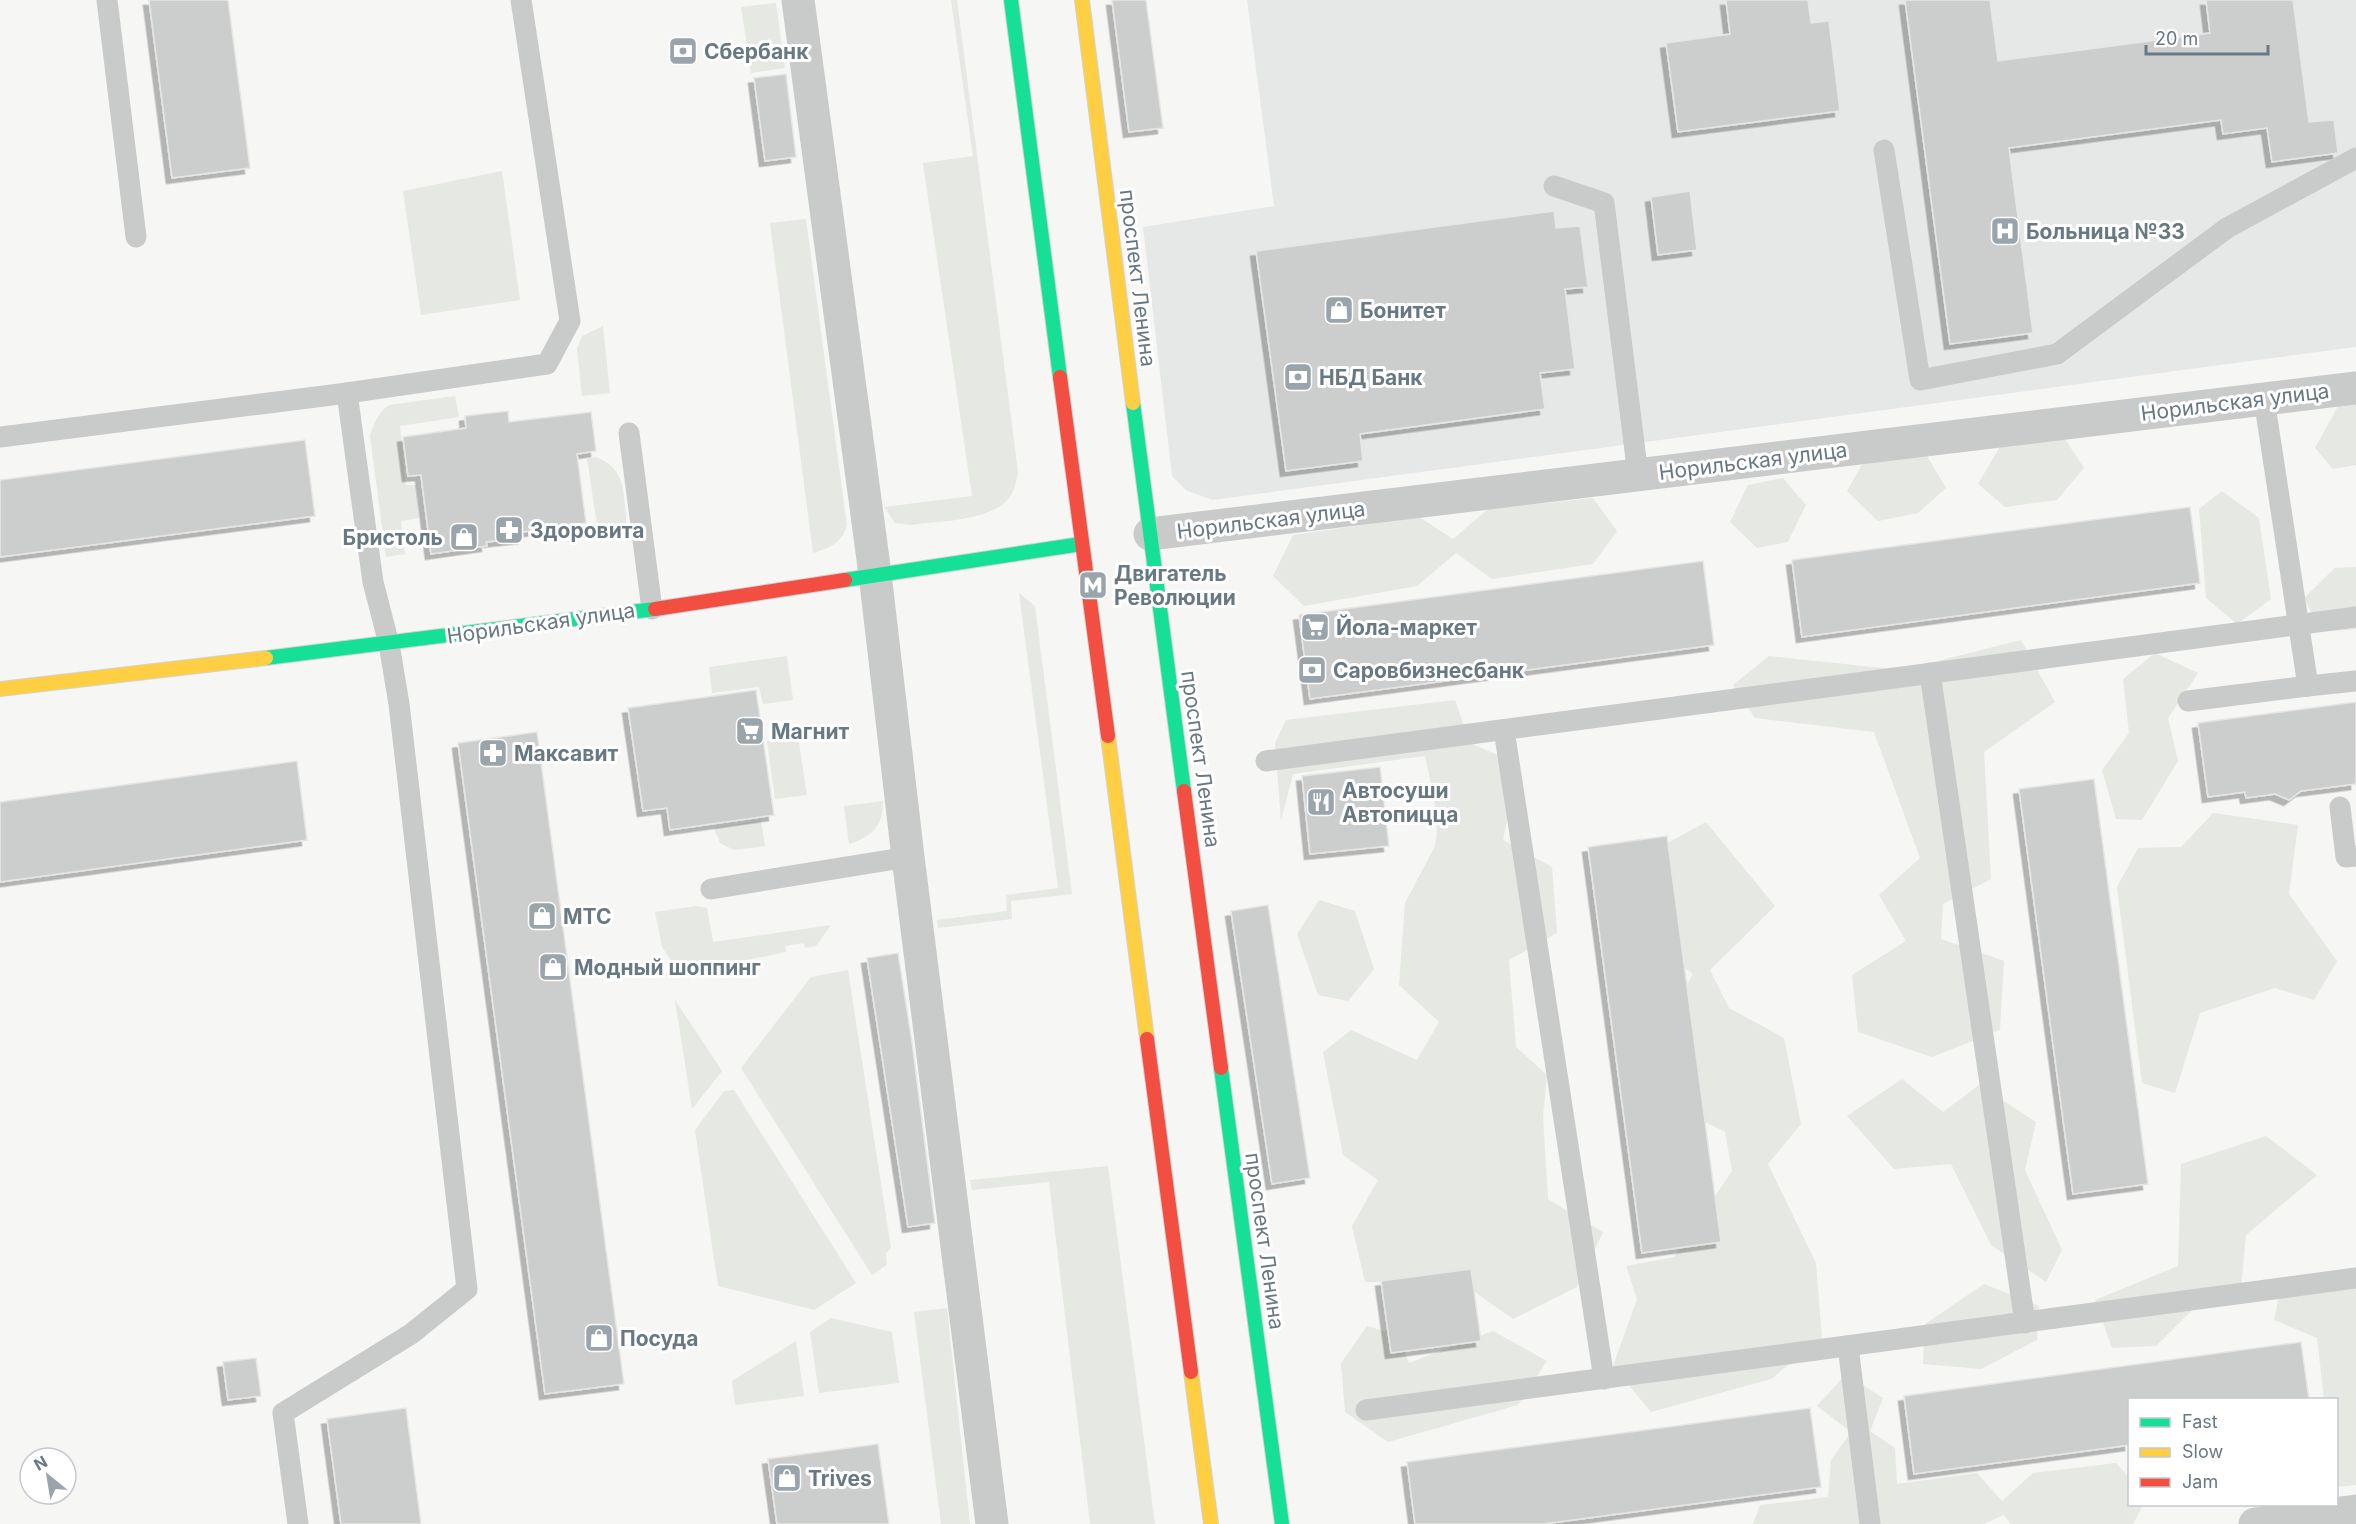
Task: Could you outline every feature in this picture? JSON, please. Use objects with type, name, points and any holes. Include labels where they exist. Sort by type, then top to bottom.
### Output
[{"type":"main road","points":[[1011,0],[1211,1524]]},
{"type":"main road","name":"проспект Ленина","points":[[1082,0],[1150,534],[1282,1524]]},
{"type":"main road","name":"Норильская улица","points":[[0,689],[389,644],[652,609],[1081,544]]},
{"type":"street","points":[[798,0],[875,574],[908,857],[992,1524]]},
{"type":"street","name":"Норильская улица","points":[[1150,534],[2356,388]]},
{"type":"street","points":[[2255,1524],[2356,1511]]},
{"type":"lane","points":[[107,0],[136,237]]},
{"type":"lane","points":[[0,437],[347,393],[547,364],[570,321],[521,0]]},
{"type":"lane","points":[[1884,150],[1920,380],[2057,354],[2227,228],[2356,158]]},
{"type":"lane","points":[[1554,186],[1604,203],[1638,475]]},
{"type":"lane","points":[[298,1524],[283,1413],[411,1334],[466,1289],[399,704],[389,644],[373,582],[347,393]]},
{"type":"lane","points":[[2264,399],[2308,686]]},
{"type":"lane","points":[[629,433],[652,609]]},
{"type":"lane","points":[[1266,761],[2356,617]]},
{"type":"lane","points":[[1930,673],[2025,1323]]},
{"type":"lane","points":[[2188,701],[2356,681]]},
{"type":"lane","points":[[1504,729],[1604,1379]]},
{"type":"lane","points":[[2340,807],[2346,857],[2356,856]]},
{"type":"lane","points":[[711,890],[908,857]]},
{"type":"lane","points":[[1366,1410],[2356,1278]]},
{"type":"lane","points":[[1848,1346],[1870,1524]]},
{"type":"shaded area","points":[[951,0],[957,0],[1018,472],[1011,495],[1001,506],[964,519],[911,525],[895,523],[884,507],[972,496],[923,163],[973,156]]},
{"type":"shaded area","name":"Больница №33","points":[[1247,0],[2356,0],[2356,347],[1213,500],[1187,491],[1172,476],[1143,227],[1274,206]]},
{"type":"shaded area","points":[[776,3],[785,68],[751,73],[741,7]]},
{"type":"shaded area","points":[[502,171],[520,300],[421,315],[403,191]]},
{"type":"shaded area","points":[[806,219],[847,526],[842,537],[834,544],[813,553],[770,223]]},
{"type":"shaded area","points":[[603,326],[610,393],[582,396],[577,349],[582,336]]},
{"type":"shaded area","points":[[455,396],[459,417],[400,426],[406,485],[416,485],[419,518],[401,521],[405,554],[386,557],[370,436],[375,423],[382,411],[389,405]]},
{"type":"shaded area","points":[[2356,398],[2356,465],[2333,469],[2315,448],[2341,401]]},
{"type":"shaded area","points":[[2063,436],[2084,468],[2057,500],[2005,507],[1978,484],[2002,443]]},
{"type":"shaded area","points":[[1923,449],[1946,488],[1918,513],[1878,521],[1847,491],[1864,461]]},
{"type":"shaded area","points":[[596,457],[606,462],[619,476],[624,495],[627,526],[598,531],[587,459]]},
{"type":"shaded area","points":[[1783,478],[1806,505],[1788,542],[1757,548],[1730,522],[1748,485]]},
{"type":"shaded area","points":[[2222,491],[2259,518],[2271,599],[2237,624],[2206,598],[2199,509]]},
{"type":"shaded area","points":[[1593,498],[1617,531],[1593,564],[1492,579],[1456,553],[1417,586],[1304,606],[1273,576],[1293,535],[1419,517],[1453,539],[1488,509]]},
{"type":"shaded area","points":[[2356,567],[2356,629],[2321,632],[2304,598],[2335,568]]},
{"type":"shaded area","points":[[1019,593],[1035,606],[1072,894],[1011,901],[1012,919],[938,928],[937,920],[1007,911],[1006,895],[1058,888]]},
{"type":"shaded area","points":[[2021,640],[2055,702],[1984,752],[1991,879],[1943,904],[1941,939],[2004,961],[2000,1030],[1932,1057],[1858,1032],[1852,975],[1906,941],[1879,895],[1920,858],[1874,732],[1755,718],[1733,685],[1769,656],[1902,670]]},
{"type":"shaded area","points":[[2155,653],[2198,673],[2168,718],[2178,761],[2142,820],[2116,819],[2102,770],[2129,733],[2123,679]]},
{"type":"shaded area","points":[[787,656],[793,700],[763,704],[759,687],[712,693],[709,667]]},
{"type":"shaded area","points":[[1455,700],[1470,743],[1519,764],[1503,840],[1552,867],[1557,933],[1509,960],[1516,1047],[1547,1075],[1543,1117],[1548,1199],[1603,1232],[1577,1287],[1513,1319],[1462,1283],[1365,1282],[1352,1226],[1378,1180],[1343,1155],[1323,1052],[1351,1030],[1417,1060],[1439,1022],[1399,985],[1405,903],[1435,846],[1437,832],[1434,798],[1425,756],[1293,774],[1281,821],[1275,743],[1286,720]]},
{"type":"shaded area","points":[[798,736],[807,795],[775,799],[767,741]]},
{"type":"shaded area","points":[[883,801],[881,817],[875,829],[849,844],[844,806]]},
{"type":"shaded area","points":[[2213,813],[2298,825],[2289,894],[2337,961],[2314,1000],[2275,988],[2200,1013],[2175,1093],[2142,1083],[2117,887],[2138,848],[2181,847]]},
{"type":"shaded area","points":[[761,820],[765,846],[734,850],[720,843],[714,828]]},
{"type":"shaded area","points":[[1706,822],[1775,906],[1710,970],[1729,1008],[1784,1038],[1801,1124],[1768,1164],[1816,1263],[1822,1338],[1771,1379],[1651,1412],[1613,1366],[1637,1299],[1626,1266],[1674,1257],[1732,1171],[1725,1132],[1683,1111],[1672,1010],[1693,974],[1634,928],[1627,865]]},
{"type":"shaded area","points":[[1319,900],[1355,911],[1374,969],[1348,1001],[1318,995],[1297,934]]},
{"type":"shaded area","points":[[696,906],[707,908],[713,942],[831,925],[816,946],[805,948],[804,943],[785,946],[786,952],[722,965],[720,960],[702,963],[702,970],[680,974],[662,947],[655,912]]},
{"type":"shaded area","points":[[848,970],[891,1248],[886,1253],[887,1265],[872,1275],[741,1068],[811,977]]},
{"type":"shaded area","points":[[675,1000],[722,1071],[692,1109]]},
{"type":"shaded area","points":[[1902,1079],[1943,1112],[1979,1085],[2036,1122],[2025,1170],[2062,1250],[2046,1282],[1991,1245],[1951,1164],[1894,1169],[1847,1116]]},
{"type":"shaded area","points":[[734,1090],[856,1283],[814,1310],[718,1286],[695,1130],[724,1091]]},
{"type":"shaded area","points":[[2266,1136],[2317,1175],[2246,1235],[2240,1299],[2194,1308],[2156,1346],[2112,1348],[2095,1300],[2178,1266],[2181,1164]]},
{"type":"shaded area","points":[[1108,1166],[1155,1524],[1090,1524],[1049,1182],[972,1190],[970,1180]]},
{"type":"shaded area","points":[[2356,1269],[2356,1485],[2338,1487],[2338,1398],[2324,1398],[2317,1338],[2274,1320],[2282,1280]]},
{"type":"shaded area","points":[[1984,1284],[2039,1306],[2037,1340],[1981,1369],[1923,1364],[1925,1324]]},
{"type":"shaded area","points":[[947,1308],[970,1524],[941,1524],[914,1312]]},
{"type":"shaded area","points":[[831,1318],[892,1332],[899,1383],[819,1393],[810,1332]]},
{"type":"shaded area","points":[[1367,1326],[1398,1335],[1409,1363],[1493,1331],[1547,1361],[1518,1405],[1388,1442],[1345,1412],[1341,1363]]},
{"type":"shaded area","points":[[796,1341],[804,1396],[735,1405],[732,1381]]},
{"type":"shaded area","points":[[1846,1374],[1883,1398],[1870,1431],[1895,1448],[1897,1484],[1977,1473],[2002,1501],[2033,1473],[2116,1463],[2128,1476],[2128,1506],[2142,1506],[2133,1524],[2011,1524],[2004,1515],[1983,1524],[1753,1524],[1760,1505],[1828,1497],[1831,1460],[1851,1432],[1817,1406]]},
{"type":"building","points":[[149,0],[228,0],[250,168],[172,178]]},
{"type":"building","points":[[1112,0],[1146,0],[1163,128],[1129,132]]},
{"type":"building","points":[[1726,0],[1808,0],[1811,23],[1829,21],[1840,111],[1678,132],[1666,43],[1730,34]]},
{"type":"building","points":[[1905,0],[1990,0],[1998,61],[2210,33],[2206,0],[2293,0],[2309,122],[2334,120],[2338,153],[2272,162],[2267,128],[2223,134],[2221,120],[2009,148],[2033,333],[1950,344]]},
{"type":"building","points":[[786,74],[796,157],[765,161],[754,78]]},
{"type":"building","points":[[1690,191],[1697,250],[1658,255],[1651,197]]},
{"type":"building","points":[[1554,211],[1556,228],[1580,226],[1588,287],[1565,289],[1575,369],[1540,373],[1545,409],[1360,434],[1363,461],[1286,471],[1256,251]]},
{"type":"building","points":[[508,411],[509,422],[591,412],[596,451],[577,454],[586,523],[522,532],[523,538],[486,542],[487,546],[431,554],[421,475],[408,476],[403,437],[466,428],[465,416]]},
{"type":"building","points":[[305,440],[315,516],[0,557],[0,480]]},
{"type":"building","points":[[2190,507],[2200,583],[1802,637],[1792,560]]},
{"type":"building","points":[[1703,561],[1714,645],[1310,699],[1299,615]]},
{"type":"building","points":[[756,690],[774,815],[670,830],[667,808],[643,811],[628,708]]},
{"type":"building","points":[[2356,702],[2356,784],[2301,791],[2289,800],[2275,794],[2246,798],[2245,792],[2208,797],[2198,723]]},
{"type":"building","points":[[537,732],[624,1384],[545,1394],[458,743]]},
{"type":"building","points":[[297,761],[307,840],[0,882],[0,802]]},
{"type":"building","points":[[1380,767],[1389,846],[1310,854],[1302,776]]},
{"type":"building","points":[[2094,779],[2148,1184],[2073,1194],[2019,789]]},
{"type":"building","points":[[1667,836],[1721,1242],[1642,1253],[1588,847]]},
{"type":"building","points":[[1268,905],[1310,1178],[1272,1184],[1231,911]]},
{"type":"building","points":[[898,953],[935,1223],[908,1227],[867,958]]},
{"type":"building","points":[[1471,1269],[1481,1341],[1391,1353],[1381,1281]]},
{"type":"building","points":[[2301,1342],[2309,1398],[2128,1398],[2128,1445],[1914,1474],[1904,1396]]},
{"type":"building","points":[[256,1358],[261,1396],[228,1400],[223,1362]]},
{"type":"building","points":[[406,1408],[421,1524],[341,1524],[327,1419]]},
{"type":"building","points":[[1810,1408],[1821,1487],[1543,1524],[1415,1524],[1407,1462]]},
{"type":"building","points":[[878,1444],[889,1524],[777,1524],[768,1459]]},
{"type":"traffic: fast","points":[[1011,0],[1060,377]]},
{"type":"traffic: fast","points":[[1133,403],[1184,791]]},
{"type":"traffic: fast","points":[[845,580],[1081,544]]},
{"type":"traffic: fast","points":[[266,658],[655,609]]},
{"type":"traffic: fast","points":[[1221,1068],[1282,1524]]},
{"type":"traffic: slow","points":[[1082,0],[1133,403]]},
{"type":"traffic: slow","points":[[0,689],[266,658]]},
{"type":"traffic: slow","points":[[1108,736],[1147,1039]]},
{"type":"traffic: slow","points":[[1191,1372],[1211,1524]]},
{"type":"traffic: jam","points":[[1060,377],[1108,736]]},
{"type":"traffic: jam","points":[[655,609],[845,580]]},
{"type":"traffic: jam","points":[[1184,791],[1221,1068]]},
{"type":"traffic: jam","points":[[1147,1039],[1191,1372]]},
{"type":"place","name":"Сбербанк","points":[[683,51]]},
{"type":"place","name":"Больница №33","points":[[2005,231]]},
{"type":"place","name":"Бонитет","points":[[1339,310]]},
{"type":"place","name":"НБД Банк","points":[[1298,377]]},
{"type":"place","name":"Здоровита","points":[[509,530]]},
{"type":"place","name":"Бристоль","points":[[464,537]]},
{"type":"place","name":"Двигатель Революции","points":[[1093,585]]},
{"type":"place","name":"Йола-маркет","points":[[1315,627]]},
{"type":"place","name":"Саровбизнесбанк","points":[[1312,670]]},
{"type":"place","name":"Магнит","points":[[750,731]]},
{"type":"place","name":"Максавит","points":[[493,753]]},
{"type":"place","name":"Автосуши Автопицца","points":[[1321,802]]},
{"type":"place","name":"МТС","points":[[542,916]]},
{"type":"place","name":"Модный шоппинг","points":[[553,967]]},
{"type":"place","name":"Посуда","points":[[599,1338]]},
{"type":"place","name":"Trives","points":[[787,1478]]}]
